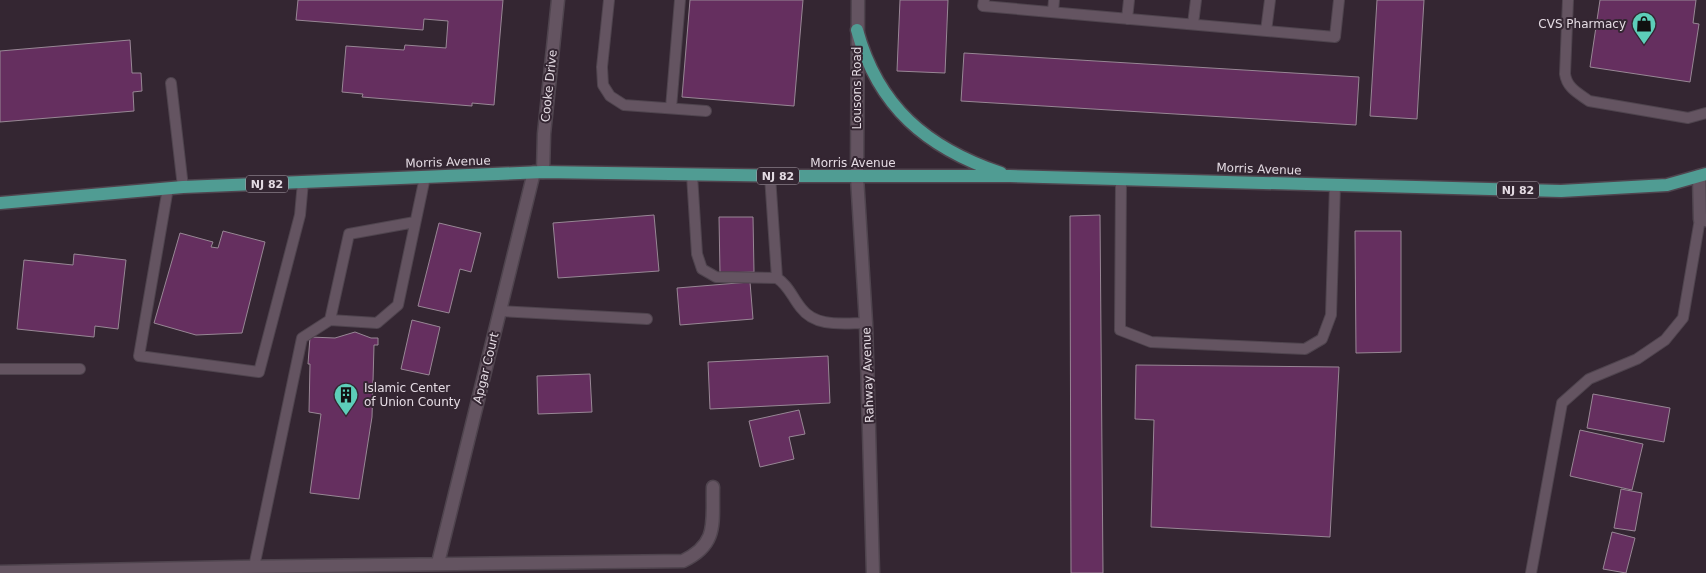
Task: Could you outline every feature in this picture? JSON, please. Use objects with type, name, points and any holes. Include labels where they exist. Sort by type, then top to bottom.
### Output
[{"type":"main road","points":[[857,30],[864,57],[895,108],[933,141],[963,158],[1010,176]]},
{"type":"main road","name":"Morris Avenue","points":[[0,203],[182,187],[538,172],[857,177],[1010,176],[1561,191],[1667,184],[1702,175]]},
{"type":"street","name":"Cooke Drive","points":[[538,172],[544,134],[558,0]]},
{"type":"street","name":"Lousons Road","points":[[857,177],[858,0]]},
{"type":"street","name":"Apgar Court","points":[[438,563],[500,311],[538,172]]},
{"type":"street","points":[[1702,175],[1703,220]]},
{"type":"street","name":"Rahway Avenue","points":[[857,177],[866,323],[873,573]]},
{"type":"street","points":[[0,572],[238,570],[254,566],[438,563],[550,568],[683,562],[698,554],[709,542],[713,487]]},
{"type":"lane","points":[[609,0],[602,67],[603,85],[610,96],[624,104],[706,111]]},
{"type":"lane","points":[[671,108],[680,0]]},
{"type":"lane","points":[[984,0],[983,6],[1335,37],[1339,0]]},
{"type":"lane","points":[[1053,12],[1054,0]]},
{"type":"lane","points":[[1127,19],[1129,0]]},
{"type":"lane","points":[[1193,24],[1196,0]]},
{"type":"lane","points":[[1266,31],[1270,0]]},
{"type":"lane","points":[[1568,0],[1565,74],[1566,81],[1576,92],[1589,101],[1688,118],[1706,113]]},
{"type":"lane","points":[[170,83],[182,187]]},
{"type":"lane","points":[[692,175],[697,254],[702,269],[716,277],[777,278],[791,291],[800,308],[814,319],[831,324],[866,323]]},
{"type":"lane","points":[[770,176],[777,278]]},
{"type":"lane","points":[[254,566],[302,338],[330,320],[377,323],[398,305],[425,177]]},
{"type":"lane","points":[[1121,179],[1120,330],[1151,342],[1305,349],[1322,339],[1331,314],[1335,185]]},
{"type":"lane","points":[[168,188],[139,356],[259,372],[300,215],[303,182]]},
{"type":"lane","points":[[1530,573],[1562,403],[1590,379],[1637,359],[1665,340],[1683,318],[1703,220]]},
{"type":"lane","points":[[330,320],[349,234],[416,222]]},
{"type":"lane","points":[[500,311],[647,319]]},
{"type":"lane","points":[[0,369],[80,369]]},
{"type":"building","points":[[298,0],[503,0],[494,105],[472,103],[472,106],[362,97],[363,94],[342,92],[346,46],[404,50],[405,45],[446,48],[448,21],[424,19],[423,30],[296,20]]},
{"type":"building","points":[[690,0],[803,0],[794,106],[682,97]]},
{"type":"building","points":[[900,0],[948,0],[945,73],[897,71]]},
{"type":"building","points":[[1377,0],[1424,0],[1417,119],[1370,116]]},
{"type":"building","name":"CVS Pharmacy","points":[[1600,0],[1696,0],[1693,23],[1699,24],[1690,82],[1590,67]]},
{"type":"building","points":[[130,40],[132,73],[141,73],[142,91],[133,92],[134,111],[0,122],[0,51]]},
{"type":"building","points":[[964,53],[1359,77],[1356,125],[961,101]]},
{"type":"building","points":[[654,215],[659,271],[558,278],[553,223]]},
{"type":"building","points":[[1100,215],[1103,573],[1071,573],[1070,216]]},
{"type":"building","points":[[719,217],[753,217],[754,272],[720,273]]},
{"type":"building","points":[[439,223],[481,233],[471,272],[460,269],[449,313],[418,306]]},
{"type":"building","points":[[223,231],[265,242],[242,333],[196,335],[154,323],[180,233],[213,242],[211,247],[218,248]]},
{"type":"building","points":[[1355,231],[1401,231],[1401,352],[1356,353]]},
{"type":"building","points":[[74,254],[126,260],[118,329],[95,326],[94,337],[17,329],[24,260],[73,265]]},
{"type":"building","points":[[750,282],[753,319],[680,325],[677,288]]},
{"type":"building","points":[[412,320],[440,327],[429,375],[401,369]]},
{"type":"building","name":"Islamic Center of Union County","points":[[355,332],[371,338],[378,338],[378,345],[374,345],[372,417],[359,499],[310,493],[321,414],[309,412],[310,364],[308,364],[310,337],[335,338]]},
{"type":"building","points":[[828,356],[830,403],[710,409],[708,362]]},
{"type":"building","points":[[1136,365],[1339,367],[1330,537],[1151,527],[1154,420],[1135,419]]},
{"type":"building","points":[[590,374],[592,412],[538,414],[537,376]]},
{"type":"building","points":[[1593,394],[1670,408],[1664,442],[1587,428]]},
{"type":"building","points":[[799,410],[805,434],[789,437],[794,459],[760,467],[749,421]]},
{"type":"building","points":[[1580,430],[1643,444],[1632,490],[1570,476]]},
{"type":"building","points":[[1621,489],[1642,493],[1635,531],[1614,528]]},
{"type":"building","points":[[1612,532],[1635,538],[1626,573],[1603,569]]},
{"type":"place","name":"CVS Pharmacy","points":[[1644,45]]},
{"type":"place","name":"Islamic Center of Union County","points":[[346,416]]}]
